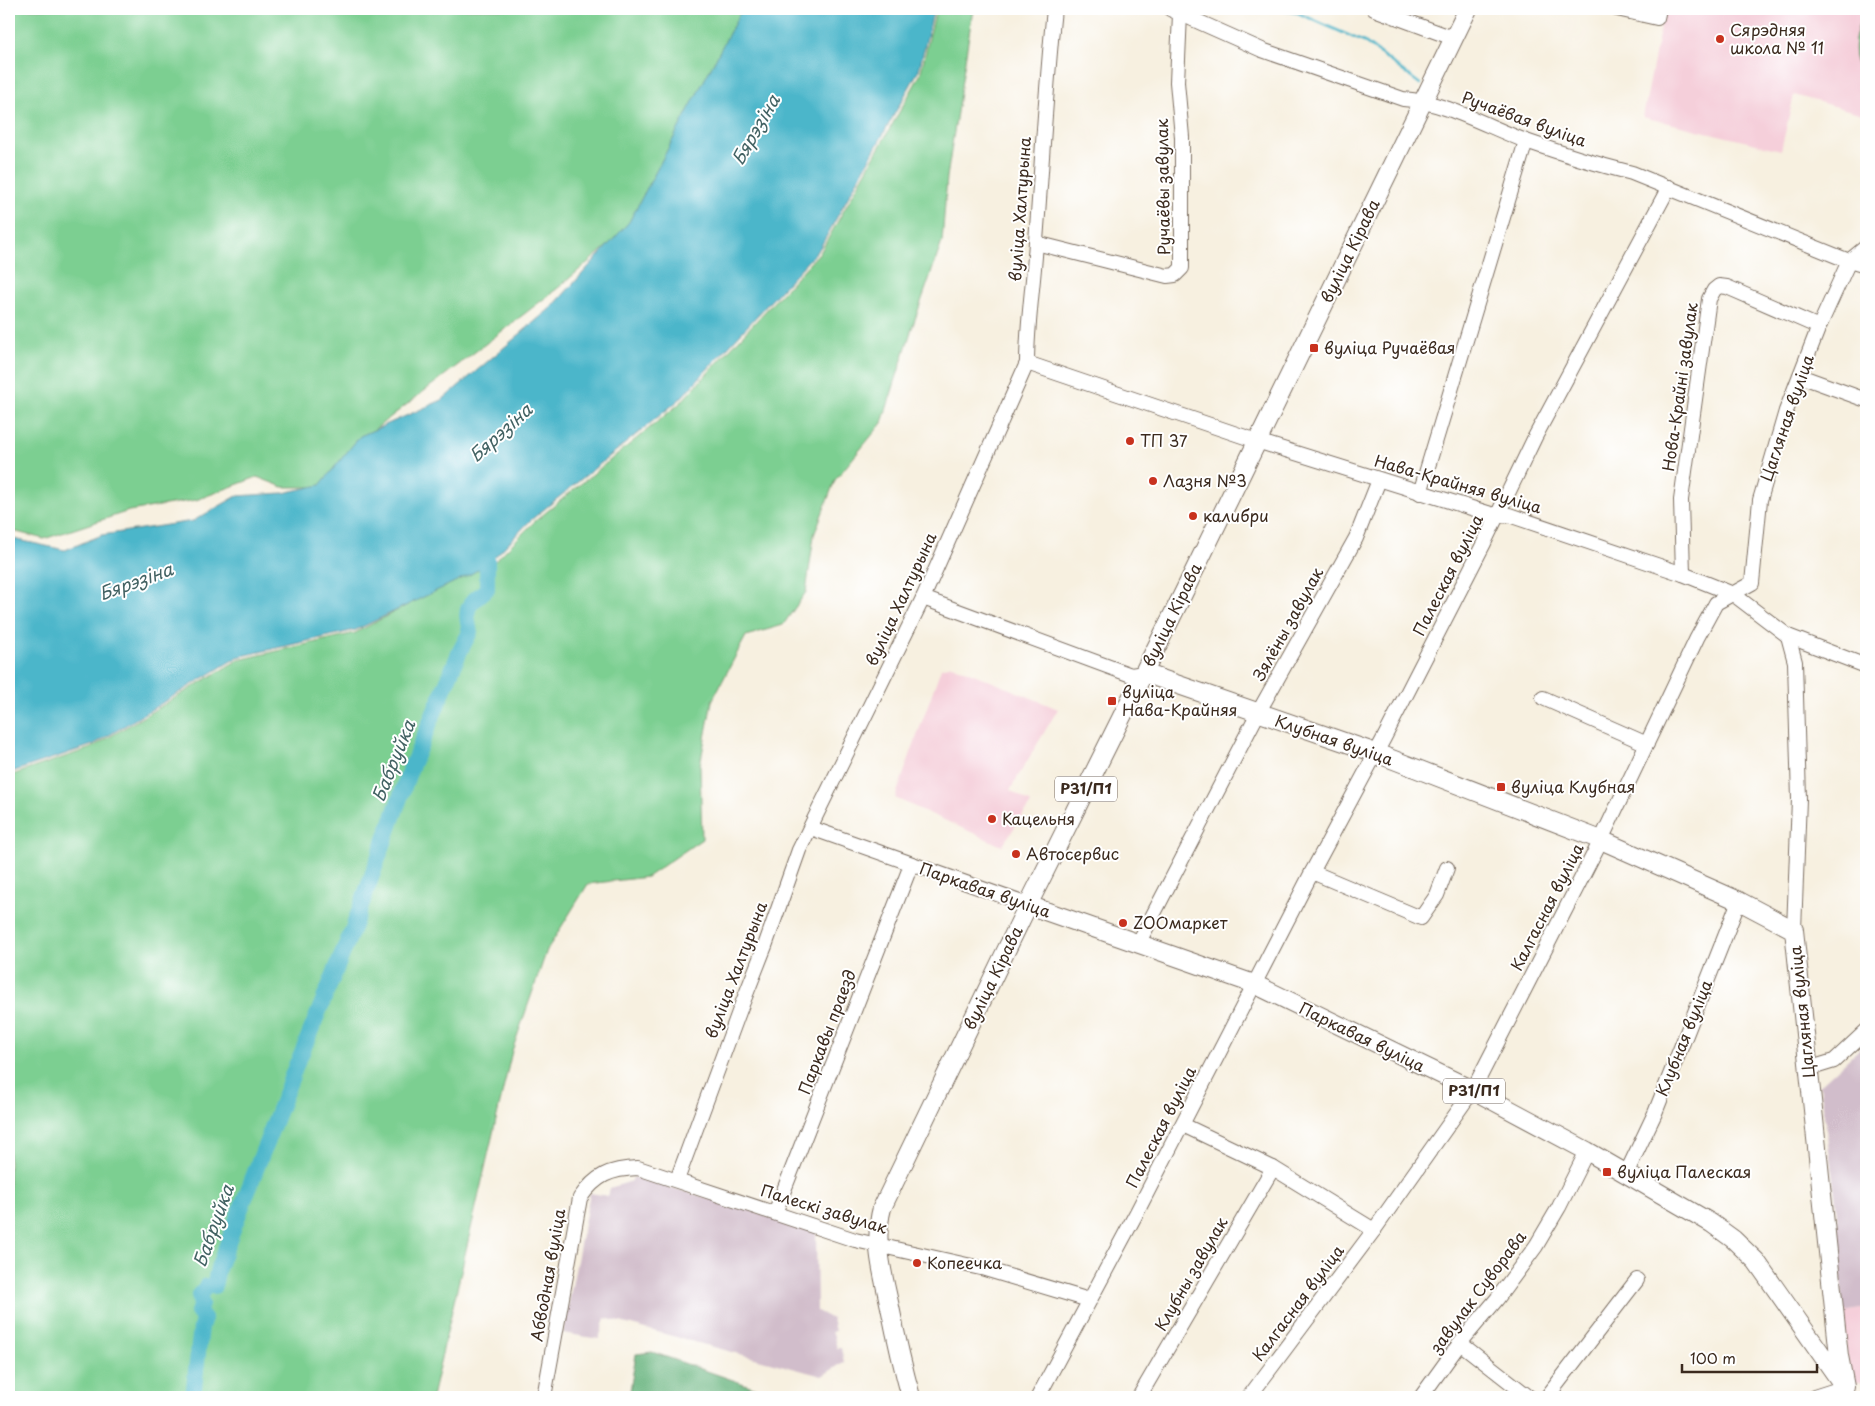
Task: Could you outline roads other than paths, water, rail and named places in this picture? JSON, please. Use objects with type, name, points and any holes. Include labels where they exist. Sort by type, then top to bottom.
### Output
[{"type":"main road","name":"вуліца Кірава","points":[[911,1397],[897,1340],[878,1244],[879,1221],[887,1196],[1468,9]]},
{"type":"main road","name":"Клубная вуліца","points":[[1144,673],[1376,753],[1601,840],[1739,901],[1794,930]]},
{"type":"main road","name":"Паркавая вуліца","points":[[1028,905],[1254,984],[1473,1090],[1586,1151],[1711,1223],[1734,1239],[1756,1262],[1848,1393]]},
{"type":"main road","name":"Цагляная вуліца","points":[[1794,930],[1839,1356],[1848,1393]]},
{"type":"street","name":"вуліца Халтурына","points":[[677,1180],[799,850],[924,598],[1027,363],[1027,328],[1036,243],[1042,137],[1054,9]]},
{"type":"street","points":[[1374,9],[1453,38]]},
{"type":"street","points":[[1617,9],[1657,18],[1659,9]]},
{"type":"street","name":"Ручаёвы завулак","points":[[1036,243],[1167,276],[1175,274],[1182,268],[1182,137],[1177,82],[1175,11]]},
{"type":"street","name":"Ручаёвая вуліца","points":[[1175,11],[1262,50],[1403,99],[1424,101],[1526,141],[1597,164],[1632,172],[1848,261],[1866,266]]},
{"type":"street","points":[[1420,493],[1526,141]]},
{"type":"street","name":"Палеская вуліца","points":[[1038,1397],[1183,1125],[1312,872],[1376,753],[1497,516],[1535,437],[1669,187]]},
{"type":"street","name":"Цагляная вуліца","points":[[1733,594],[1752,583],[1760,500],[1774,448],[1800,376],[1848,261],[1866,247]]},
{"type":"street","name":"Нова-Крайні завулак","points":[[1683,574],[1681,500],[1709,299],[1714,290],[1719,286],[1727,287],[1819,327]]},
{"type":"street","name":"Нава-Крайняя вуліца","points":[[1027,363],[1257,441],[1420,493],[1497,516],[1509,514],[1683,574],[1733,594],[1788,636],[1866,666]]},
{"type":"street","points":[[1800,376],[1866,400]]},
{"type":"street","name":"Зялёны завулак","points":[[1138,942],[1258,713],[1356,538],[1379,480]]},
{"type":"street","name":"Калгасная вуліца","points":[[1249,1397],[1374,1230],[1473,1090],[1601,840],[1697,638],[1716,604],[1733,594]]},
{"type":"street","name":"Клубная вуліца","points":[[924,598],[1132,675],[1144,673]]},
{"type":"street","name":"Цагляная вуліца","points":[[1788,636],[1795,662],[1799,799],[1794,930]]},
{"type":"street","points":[[1543,698],[1647,744]]},
{"type":"street","name":"Паркавая вуліца","points":[[811,828],[1028,905]]},
{"type":"street","name":"Паркавы праезд","points":[[775,1213],[911,865]]},
{"type":"street","points":[[1312,872],[1421,918],[1438,895],[1447,868]]},
{"type":"street","name":"Клубная вуліца","points":[[1626,1174],[1655,1113],[1739,901]]},
{"type":"street","points":[[1808,1069],[1834,1060],[1866,1032]]},
{"type":"street","points":[[1183,1125],[1273,1168],[1374,1230]]},
{"type":"street","name":"завулак Суворава","points":[[1421,1397],[1460,1343],[1498,1299],[1536,1246],[1559,1207],[1586,1151]]},
{"type":"street","name":"Абводная вуліца","points":[[544,1397],[580,1198],[588,1186],[601,1175],[620,1168],[638,1168]]},
{"type":"street","name":"Палескі завулак","points":[[638,1168],[855,1240],[985,1269],[1089,1300]]},
{"type":"street","name":"Клубны завулак","points":[[1139,1397],[1273,1168]]},
{"type":"street","points":[[1547,1397],[1637,1280]]},
{"type":"street","points":[[1460,1343],[1528,1397]]},
{"type":"street","points":[[1814,1397],[1848,1393]]},
{"type":"water","name":"Бярэзіна","points":[[742,9],[934,9],[919,70],[820,248],[679,400],[531,520],[490,562],[471,574],[356,630],[238,657],[93,745],[9,773],[9,538],[65,550],[102,535],[193,521],[237,496],[283,493],[320,485],[360,436],[442,400],[553,306],[629,222]]},
{"type":"waterway","points":[[1275,9],[1298,13],[1366,43],[1420,84]]},
{"type":"waterway","name":"Бабруйка","points":[[300,1057],[353,928],[410,770],[460,651],[470,632],[467,612],[471,603],[487,589],[487,542]]},
{"type":"waterway","name":"Бабруйка","points":[[193,1397],[201,1327],[204,1318],[198,1312],[201,1304],[199,1295],[207,1286],[214,1286],[218,1268],[297,1063]]},
{"type":"place","name":"Сярэдняя школа № 11","points":[[1720,39]]},
{"type":"place","name":"вуліца Ручаёвая","points":[[1314,348]]},
{"type":"place","name":"ТП 37","points":[[1130,441]]},
{"type":"place","name":"Лазня №3","points":[[1153,481]]},
{"type":"place","name":"калибри","points":[[1193,516]]},
{"type":"place","name":"вуліца Нава-Крайняя","points":[[1112,701]]},
{"type":"place","name":"вуліца Клубная","points":[[1501,787]]},
{"type":"place","name":"Кацельня","points":[[992,819]]},
{"type":"place","name":"Автосервис","points":[[1016,854]]},
{"type":"place","name":"ZOOмаркет","points":[[1123,923]]},
{"type":"place","name":"вуліца Палеская","points":[[1607,1172]]},
{"type":"place","name":"Копеечка","points":[[917,1263]]}]
